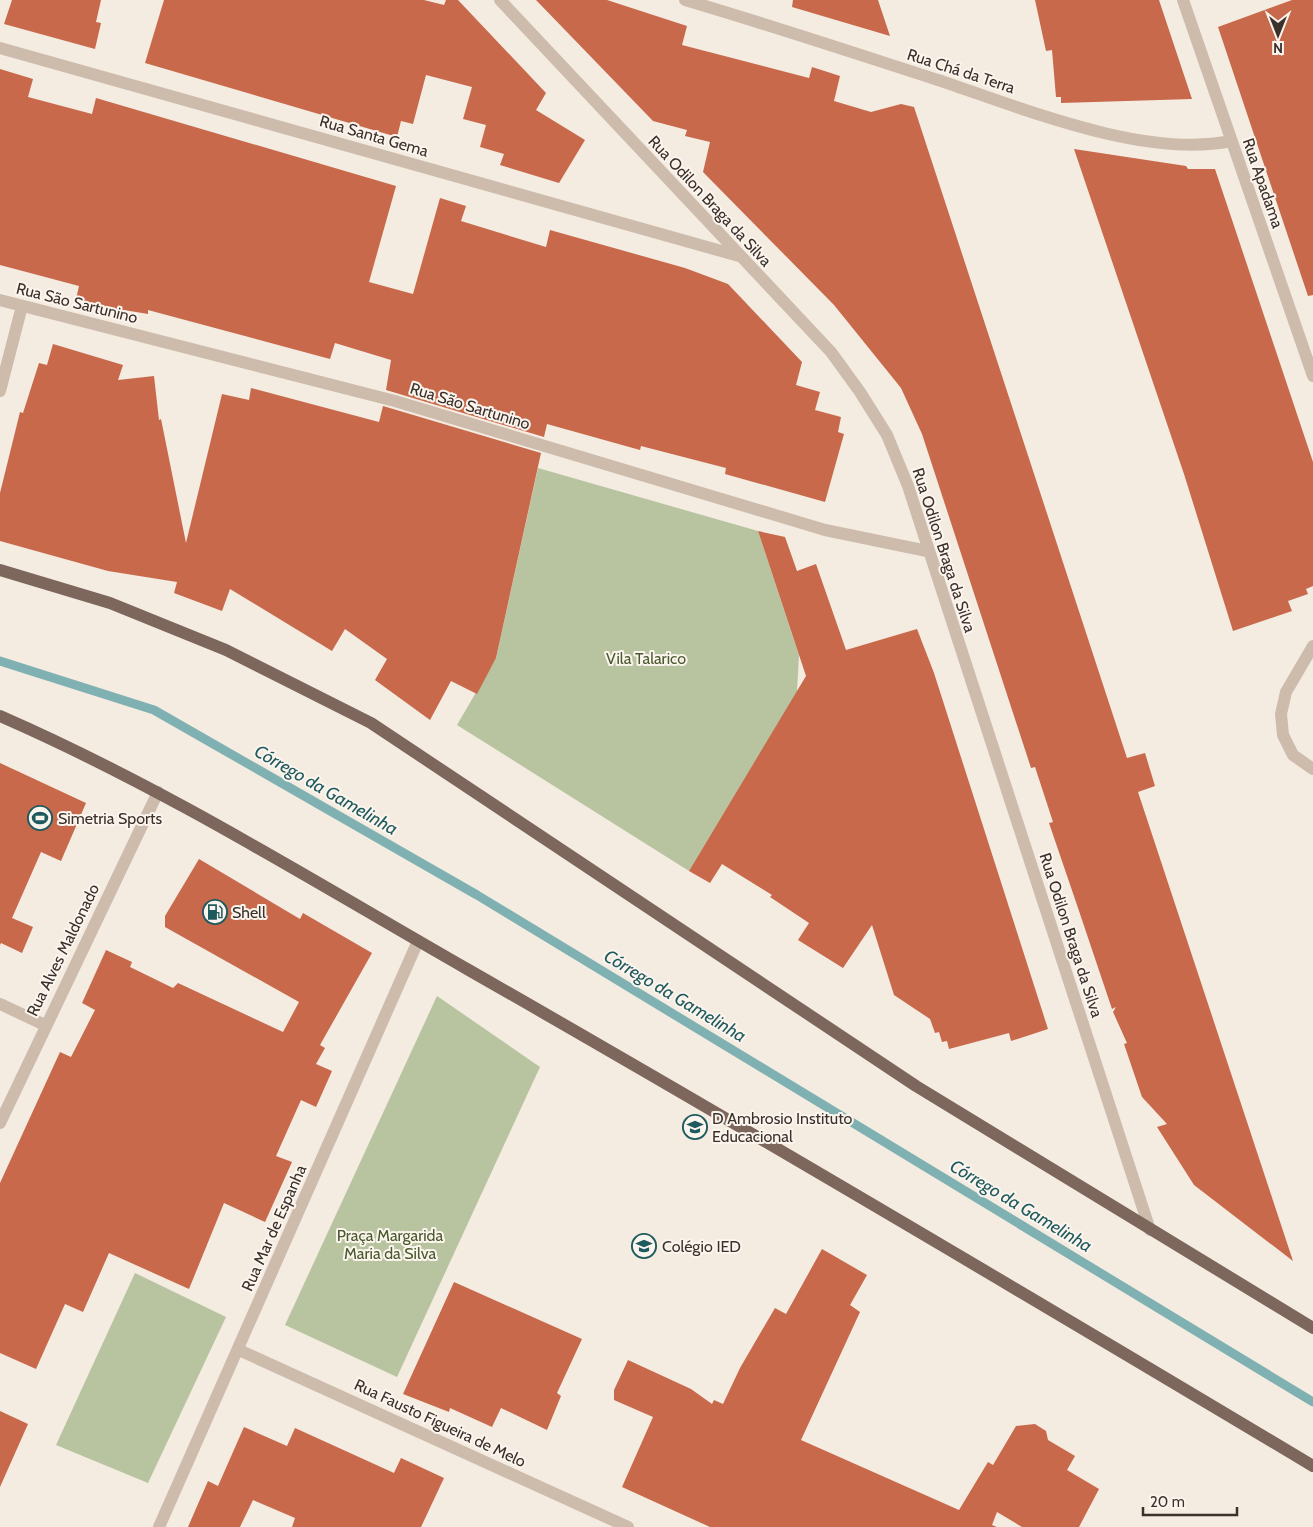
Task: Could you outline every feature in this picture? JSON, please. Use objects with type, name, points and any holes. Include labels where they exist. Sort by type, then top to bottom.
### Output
[{"type":"main road","points":[[0,570],[110,603],[226,650],[370,723],[916,1086],[1011,1142],[1150,1230],[1313,1328]]},
{"type":"main road","points":[[0,716],[75,749],[248,841],[418,941],[795,1157],[1313,1466]]},
{"type":"street","name":"Rua Odilon Braga da Silva","points":[[500,0],[831,352],[860,392],[887,435],[908,486],[1150,1230]]},
{"type":"street","name":"Rua Chá da Terra","points":[[685,0],[767,24],[1050,117],[1135,140],[1187,146],[1209,146],[1231,141]]},
{"type":"street","name":"Rua Apadama","points":[[1183,0],[1313,376]]},
{"type":"street","name":"Rua Santa Gema","points":[[0,48],[739,256]]},
{"type":"street","name":"Rua São Sartunino","points":[[0,300],[395,401],[825,530],[928,551]]},
{"type":"street","points":[[0,391],[22,306]]},
{"type":"street","points":[[1313,646],[1286,692],[1281,714],[1283,735],[1293,755],[1313,769]]},
{"type":"street","name":"Rua Alves Maldonado","points":[[0,1123],[45,1025],[158,792]]},
{"type":"street","name":"Rua Mar de Espanha","points":[[159,1527],[239,1350],[418,941]]},
{"type":"street","points":[[0,1004],[45,1025]]},
{"type":"street","name":"Rua Fausto Figueira de Melo","points":[[239,1350],[628,1527]]},
{"type":"green space","name":"Vila Talarico","points":[[538,468],[758,531],[799,655],[797,692],[689,871],[457,725],[496,658]]},
{"type":"green space","name":"Praça Margarida Maria da Silva","points":[[437,996],[540,1067],[397,1377],[285,1325]]},
{"type":"green space","points":[[135,1273],[226,1317],[148,1483],[56,1445]]},
{"type":"building","points":[[12,0],[101,0],[96,22],[101,23],[95,49],[4,24]]},
{"type":"building","points":[[164,0],[424,0],[444,5],[446,0],[458,0],[546,93],[536,110],[585,140],[559,183],[500,165],[504,154],[480,147],[486,125],[463,119],[472,87],[426,75],[413,124],[401,121],[397,137],[145,63]]},
{"type":"building","points":[[536,0],[607,0],[687,26],[682,45],[809,78],[812,67],[840,76],[834,101],[871,112],[901,104],[914,107],[1127,758],[1145,753],[1155,786],[1138,792],[1293,1261],[1194,1185],[1157,1127],[1167,1124],[1142,1097],[1124,1044],[1127,1043],[1113,1012],[1116,1007],[1112,1009],[1049,823],[1053,822],[1035,767],[1031,768],[922,434],[901,388],[834,305],[703,172],[710,142],[685,136],[687,130],[653,121]]},
{"type":"building","points":[[793,0],[878,0],[890,36],[792,7]]},
{"type":"building","points":[[1035,0],[1159,0],[1192,99],[1061,103],[1061,97],[1056,97],[1052,50],[1046,51]]},
{"type":"building","points":[[1292,0],[1313,0],[1313,295],[1308,296],[1218,27]]},
{"type":"building","points":[[0,69],[33,79],[28,97],[92,114],[96,98],[396,186],[369,282],[413,294],[440,198],[466,206],[461,221],[546,247],[550,230],[685,268],[728,284],[802,362],[796,385],[820,392],[815,410],[841,417],[838,432],[844,434],[825,502],[725,474],[726,468],[641,446],[640,450],[547,424],[544,437],[386,390],[391,360],[335,343],[330,359],[148,310],[148,314],[124,310],[123,313],[76,299],[79,286],[0,265]]},
{"type":"building","points":[[1074,149],[1186,166],[1188,169],[1215,169],[1313,462],[1313,586],[1306,589],[1308,594],[1288,601],[1292,611],[1233,631],[1184,474]]},
{"type":"building","points":[[53,344],[123,365],[118,380],[154,376],[159,420],[161,419],[186,543],[222,394],[249,400],[251,388],[379,422],[383,406],[541,453],[496,658],[477,694],[451,681],[430,720],[375,680],[387,659],[345,629],[332,651],[230,589],[222,611],[174,593],[177,582],[108,571],[0,541],[0,493],[20,412],[23,413],[39,363],[47,365]]},
{"type":"building","points":[[758,531],[785,537],[797,571],[816,564],[846,650],[917,629],[934,673],[1048,1029],[1011,1041],[1009,1033],[949,1049],[947,1041],[942,1042],[939,1032],[935,1033],[930,1019],[894,995],[872,925],[843,968],[798,940],[809,923],[770,897],[772,895],[722,864],[710,883],[689,871],[806,676]]},
{"type":"building","name":"Simetria Sports","points":[[0,763],[86,803],[61,861],[41,852],[12,918],[33,927],[22,953],[1,943],[0,945]]},
{"type":"building","points":[[199,859],[300,919],[303,913],[372,953],[320,1045],[325,1048],[316,1064],[332,1071],[316,1107],[301,1100],[276,1156],[292,1162],[265,1222],[224,1203],[189,1289],[109,1253],[83,1312],[65,1304],[36,1369],[0,1353],[0,1183],[60,1052],[71,1057],[95,1010],[82,1003],[106,950],[132,962],[130,967],[173,988],[178,983],[283,1032],[299,1002],[165,927],[165,916]]},
{"type":"building","points":[[822,1249],[867,1275],[850,1305],[860,1312],[801,1440],[959,1510],[988,1462],[993,1465],[1016,1426],[1035,1424],[1046,1431],[1048,1440],[1075,1456],[1067,1470],[1099,1489],[1079,1527],[1022,1527],[997,1512],[992,1525],[997,1527],[710,1527],[622,1487],[653,1417],[614,1400],[614,1390],[628,1360],[691,1389],[712,1404],[714,1400],[723,1404],[740,1368],[775,1308],[786,1314]]},
{"type":"building","points":[[454,1282],[582,1339],[557,1393],[561,1396],[547,1430],[501,1408],[492,1427],[450,1408],[449,1412],[403,1394]]},
{"type":"building","points":[[0,1411],[28,1424],[0,1487]]},
{"type":"building","points":[[244,1427],[287,1446],[295,1428],[394,1473],[401,1458],[444,1478],[421,1527],[292,1527],[295,1518],[253,1500],[240,1527],[188,1527],[208,1481],[218,1486]]},
{"type":"waterway","name":"Córrego da Gamelinha","points":[[0,661],[154,710],[477,895],[1313,1402]]},
{"type":"place","name":"Simetria Sports","points":[[40,818]]},
{"type":"place","name":"Shell","points":[[215,912]]},
{"type":"place","name":"D Ambrosio Instituto Educacional","points":[[695,1127]]},
{"type":"place","name":"Colégio IED","points":[[644,1246]]}]
